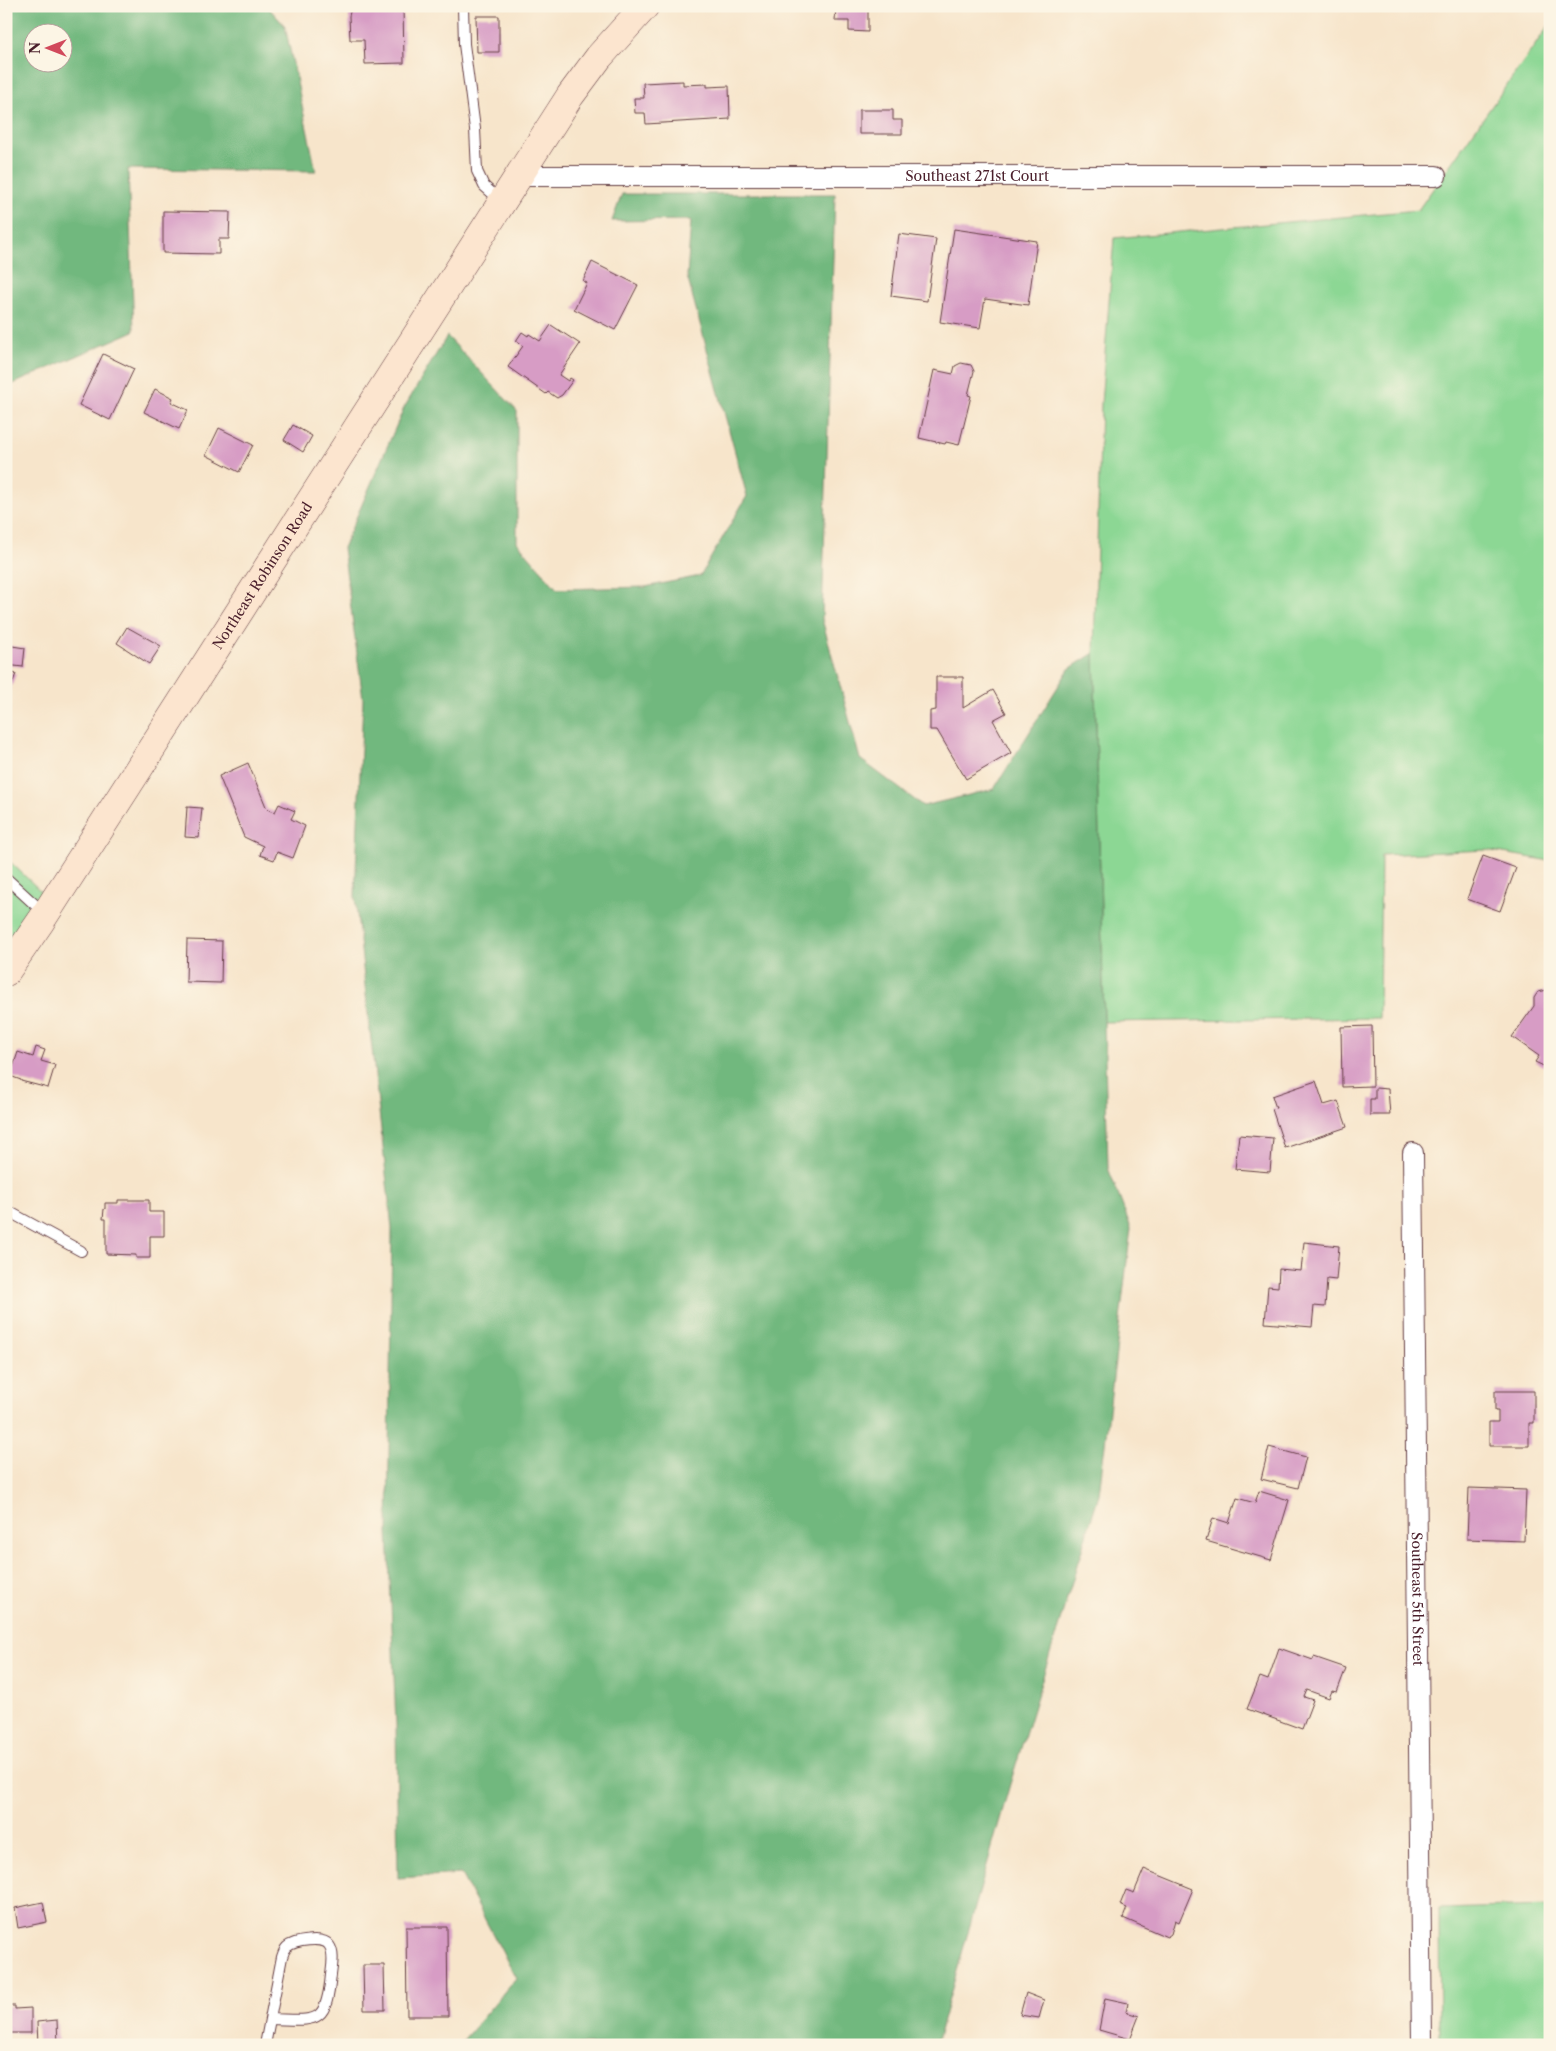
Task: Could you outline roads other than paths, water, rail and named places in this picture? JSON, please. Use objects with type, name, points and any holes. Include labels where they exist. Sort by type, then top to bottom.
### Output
[{"type":"street","name":"Northeast Robinson Road","points":[[6,972],[517,176],[599,56],[645,6]]},
{"type":"street","name":"Southeast 271st Court","points":[[517,176],[1436,176]]},
{"type":"street","name":"Southeast 5th Street","points":[[1413,1153],[1422,2045]]},
{"type":"lane","points":[[463,6],[464,44],[472,102],[477,171],[484,186],[501,201]]},
{"type":"lane","points":[[6,878],[45,914]]},
{"type":"lane","points":[[6,1210],[81,1250]]},
{"type":"lane","points":[[265,2045],[285,1949],[292,1943],[303,1941],[323,1940],[328,1943],[332,1960],[328,2000],[322,2012],[314,2018],[304,2020],[271,2019]]}]
